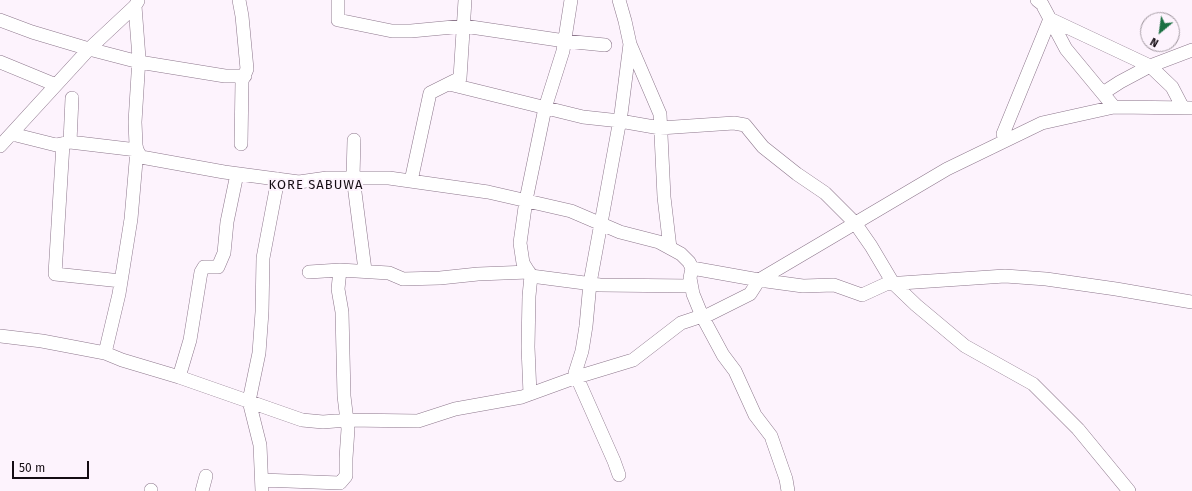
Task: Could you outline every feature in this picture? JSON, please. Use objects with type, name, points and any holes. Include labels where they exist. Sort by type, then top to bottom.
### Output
[{"type":"street","points":[[239,0],[248,69],[242,81],[241,144]]},
{"type":"street","points":[[338,0],[338,20],[392,31],[411,31],[464,26],[565,41],[605,45]]},
{"type":"street","points":[[411,181],[430,93],[460,78],[466,0]]},
{"type":"street","points":[[530,394],[528,347],[530,274],[523,263],[520,243],[526,200],[545,108],[563,50],[571,0]]},
{"type":"street","points":[[619,0],[630,44],[660,114],[664,197],[670,248]]},
{"type":"street","points":[[1037,0],[1042,4],[1066,49],[1114,107]]},
{"type":"street","points":[[0,146],[89,49],[137,3]]},
{"type":"street","points":[[105,353],[121,281],[131,219],[137,150],[135,122],[139,62],[137,3]]},
{"type":"street","points":[[1050,19],[1150,66],[1172,87],[1188,108]]},
{"type":"street","points":[[1003,134],[1050,19]]},
{"type":"street","points":[[0,20],[32,32],[139,62],[225,76],[245,76]]},
{"type":"street","points":[[619,475],[575,373],[582,350],[590,283],[620,121],[630,44]]},
{"type":"street","points":[[1103,94],[1120,82],[1150,66],[1192,50]]},
{"type":"street","points":[[0,62],[56,85]]},
{"type":"street","points":[[449,84],[583,118],[620,121],[660,128],[734,123],[745,125],[763,146],[796,174],[825,193],[855,223],[871,246],[893,283],[916,305],[965,346],[1033,384],[1078,429],[1129,491]]},
{"type":"street","points":[[72,98],[66,143],[55,274],[121,281]]},
{"type":"street","points":[[0,336],[42,341],[105,353],[302,420],[323,422],[347,420],[418,420],[455,409],[522,397],[577,377],[633,360],[681,323],[706,316],[750,294],[759,280],[946,169],[1042,123],[1114,107],[1188,108]]},
{"type":"street","points":[[12,134],[56,145],[66,143],[137,150]]},
{"type":"street","points":[[354,140],[353,177],[365,270]]},
{"type":"street","points":[[137,150],[141,156],[237,174],[299,182],[327,178],[389,178],[488,192],[571,211],[620,232],[660,242],[681,254],[689,262],[692,268],[690,278],[691,286],[702,316],[723,355],[735,371],[755,415],[771,436],[786,479],[788,491]]},
{"type":"street","points":[[179,377],[190,340],[201,272],[204,267],[218,267],[224,253],[227,222],[237,174]]},
{"type":"street","points":[[278,179],[263,258],[262,312],[259,353],[249,401],[260,445],[262,486],[340,482],[346,476],[347,420],[344,396],[342,312],[338,289],[340,270]]},
{"type":"street","points":[[692,268],[759,280],[804,286],[834,285],[862,295],[886,284],[893,283],[1005,276],[1077,283],[1192,302]]},
{"type":"street","points":[[309,272],[365,270],[389,273],[403,279],[440,278],[478,274],[530,274],[600,285],[691,286]]},
{"type":"street","points":[[202,491],[206,476]]},
{"type":"district","name":"KORE SABUWA","points":[[316,185]]}]
